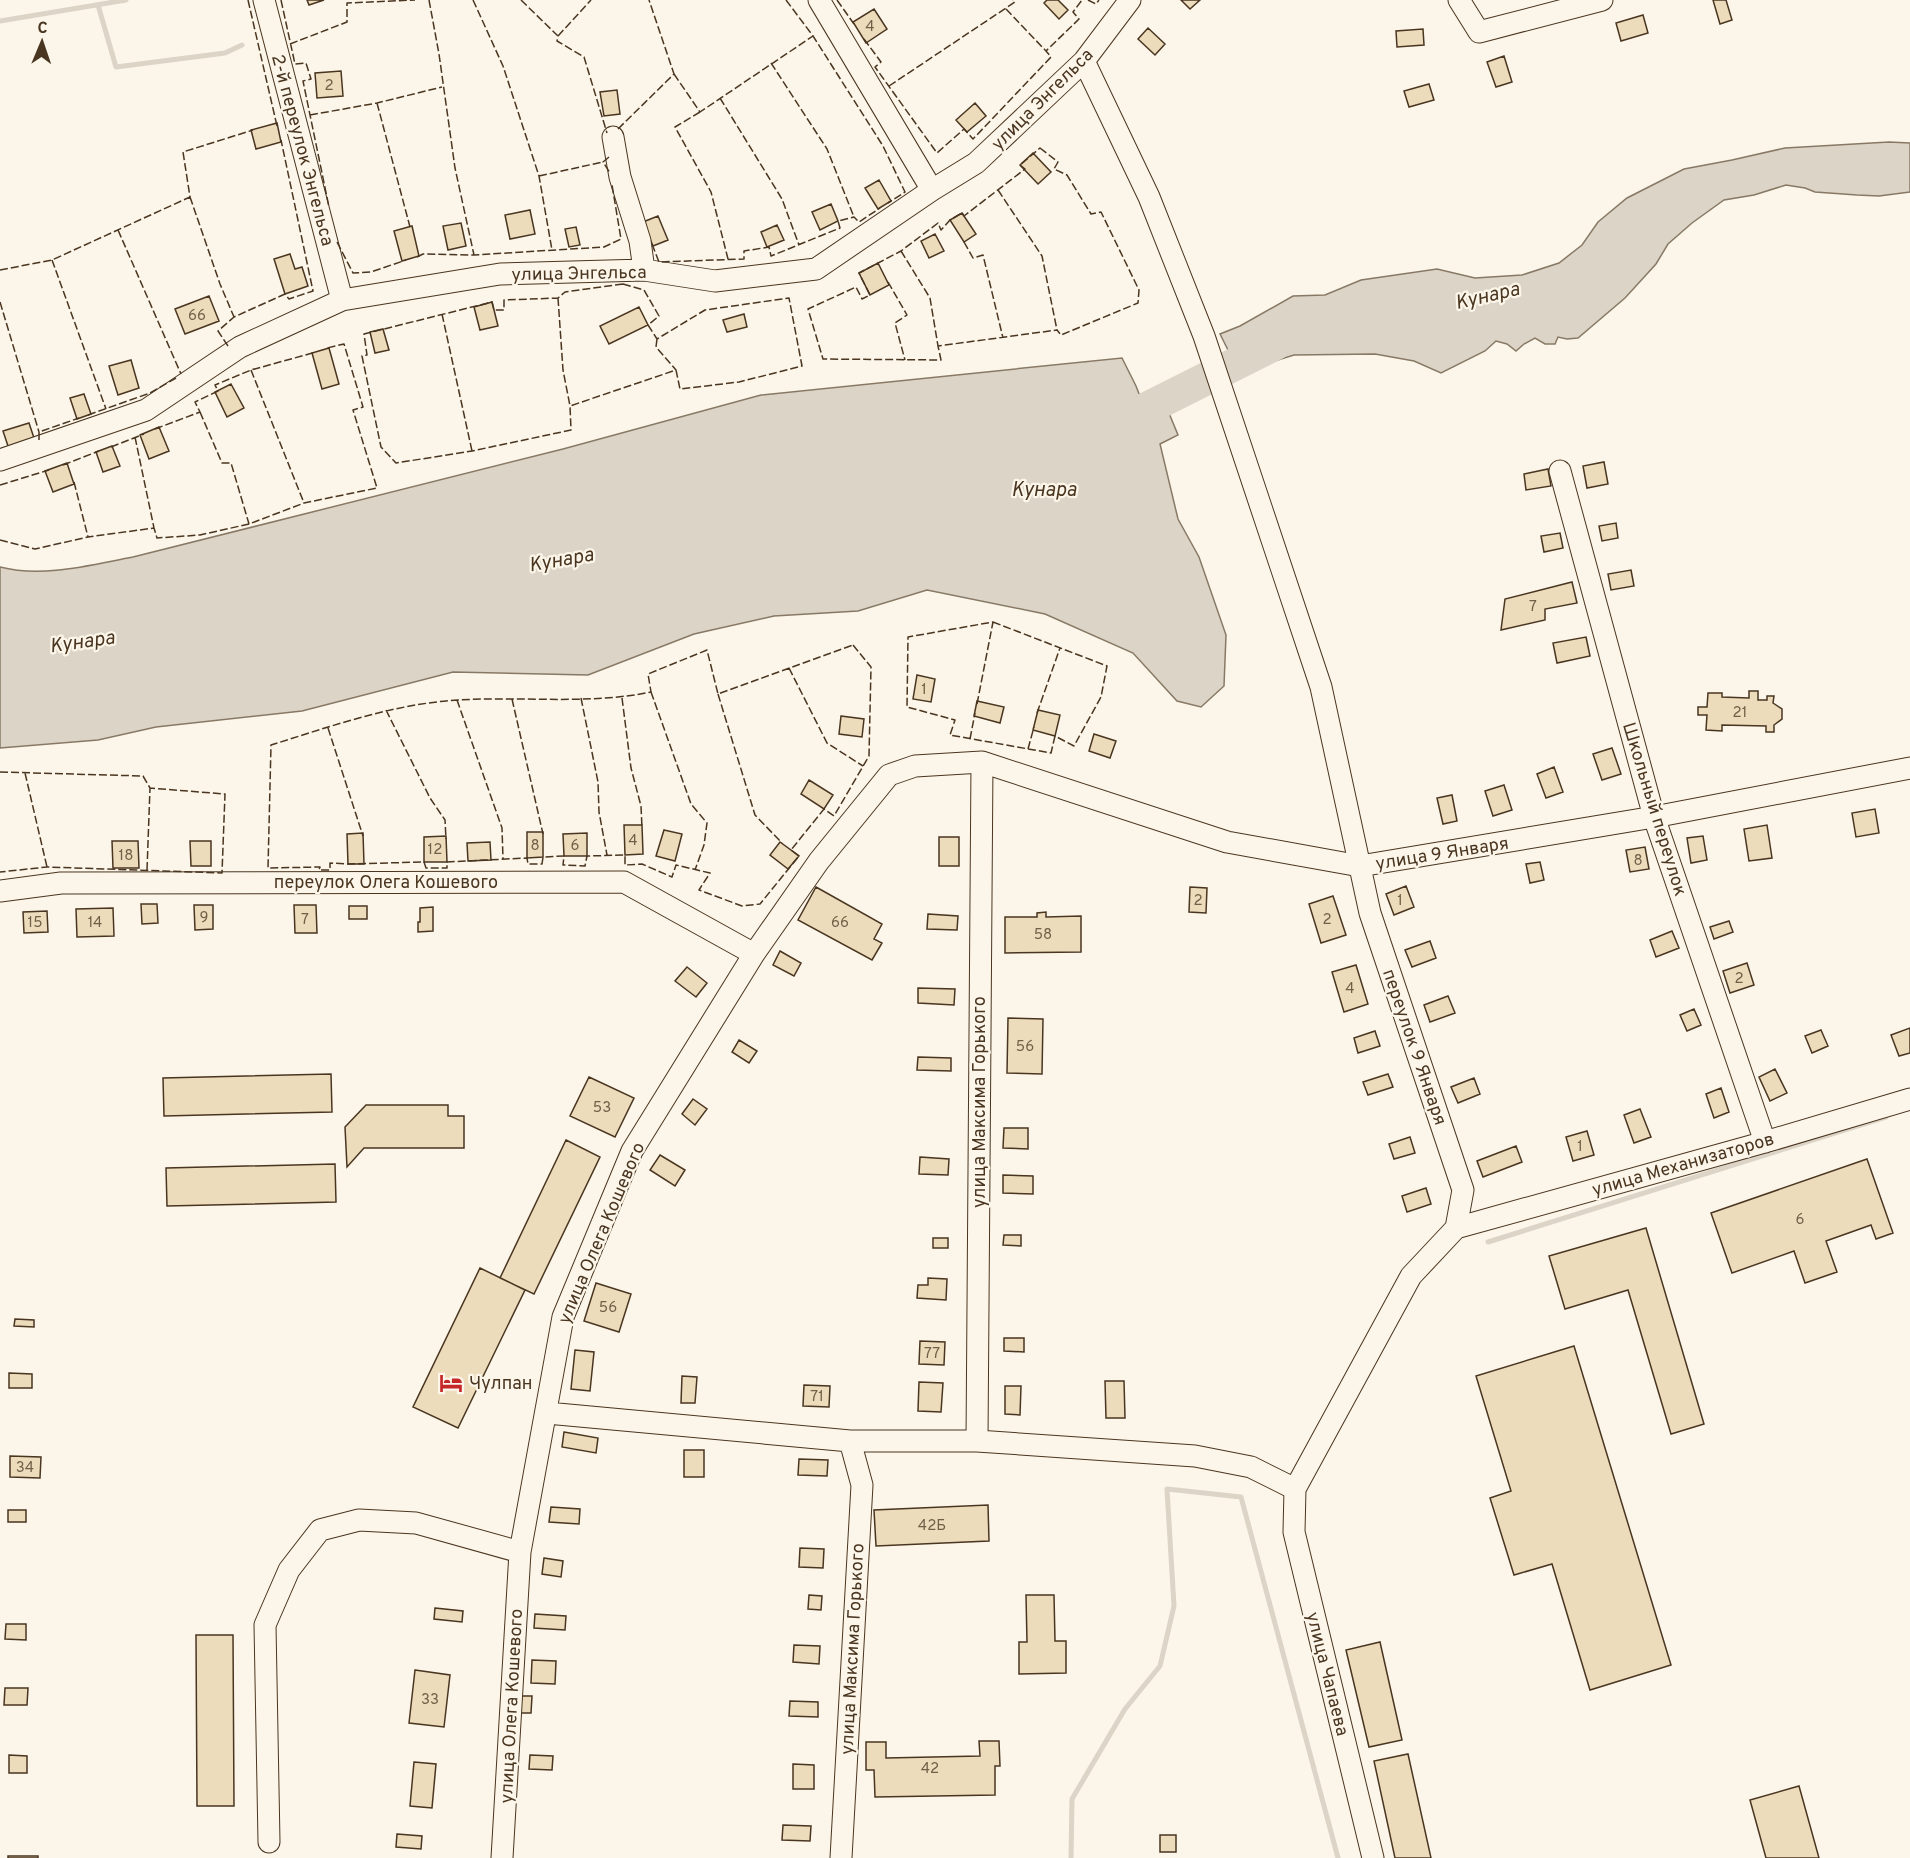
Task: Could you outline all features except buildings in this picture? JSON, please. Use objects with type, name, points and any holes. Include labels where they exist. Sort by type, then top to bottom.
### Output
[{"type":"street","name":"2-й переулок Энгельса","points":[[264,0],[342,300]]},
{"type":"street","points":[[819,0],[932,190]]},
{"type":"street","name":"улица Энгельса","points":[[0,460],[146,410],[240,347],[342,300],[500,274],[644,270],[715,280],[816,269],[976,163],[1084,61],[1130,0]]},
{"type":"street","points":[[1459,0],[1479,32],[1602,0]]},
{"type":"street","name":"переулок 9 Января","points":[[1084,61],[1149,197],[1204,336],[1321,687],[1370,913],[1463,1190],[1456,1228]]},
{"type":"street","points":[[613,137],[620,177],[640,241],[644,270]]},
{"type":"street","name":"Школьный переулок","points":[[1560,471],[1654,818],[1765,1142]]},
{"type":"street","name":"улица 9 Января","points":[[982,762],[1227,842],[1360,866],[1654,818],[1910,768]]},
{"type":"street","name":"улица Олега Кошевого","points":[[502,1858],[520,1552],[563,1317],[632,1151],[754,954],[819,861],[889,775],[915,766],[982,762]]},
{"type":"street","name":"улица Максима Горького","points":[[977,1441],[982,762]]},
{"type":"street","name":"переулок Олега Кошевого","points":[[0,891],[61,883],[624,882],[754,954]]},
{"type":"street","name":"улица Механизаторов","points":[[1456,1228],[1910,1099]]},
{"type":"street","points":[[547,1413],[850,1441],[977,1441],[1195,1456],[1251,1467],[1295,1489],[1411,1276],[1456,1228]]},
{"type":"street","name":"улица Максима Горького","points":[[841,1858],[861,1485],[850,1441]]},
{"type":"street","name":"улица Чапаева","points":[[1295,1489],[1294,1532],[1373,1858]]},
{"type":"street","points":[[269,1842],[265,1625],[289,1570],[320,1530],[359,1520],[416,1523],[520,1552]]},
{"type":"water","name":"Кунара","points":[[1889,142],[1910,143],[1910,192],[1879,196],[1857,195],[1815,192],[1786,185],[1754,195],[1724,200],[1668,244],[1656,264],[1625,298],[1578,338],[1558,337],[1555,344],[1545,344],[1535,338],[1516,351],[1507,344],[1496,341],[1485,351],[1441,373],[1414,361],[1375,354],[1294,355],[1239,372],[1220,334],[1240,326],[1293,296],[1325,295],[1361,280],[1437,269],[1475,278],[1522,275],[1559,263],[1582,245],[1598,222],[1627,198],[1684,169],[1785,148]]},
{"type":"water","name":"Кунара","points":[[1122,358],[1143,404],[1164,401],[1178,435],[1160,444],[1178,519],[1199,557],[1226,635],[1224,686],[1201,707],[1177,701],[1133,653],[1045,614],[927,590],[858,611],[774,616],[694,634],[588,675],[453,672],[302,711],[156,727],[98,740],[0,748],[0,567],[50,571],[133,557],[563,449],[761,395]]},
{"type":"waterway","points":[[0,21],[126,0]]},
{"type":"waterway","points":[[98,5],[116,67],[225,53],[242,45]]},
{"type":"waterway","name":"Кунара","points":[[1120,422],[1275,344]]},
{"type":"waterway","points":[[1488,1242],[1886,1117]]},
{"type":"waterway","points":[[1071,1858],[1072,1799],[1125,1709],[1160,1666],[1174,1606],[1167,1489],[1241,1497],[1338,1858]]},
{"type":"fence","points":[[248,0],[277,126]]},
{"type":"fence","points":[[281,0],[295,64],[306,63],[311,79],[303,81],[329,207]]},
{"type":"fence","points":[[290,44],[347,22],[347,3],[415,0]]},
{"type":"fence","points":[[429,0],[455,168],[474,255]]},
{"type":"fence","points":[[473,0],[503,66],[539,176],[552,250]]},
{"type":"fence","points":[[521,0],[558,36],[557,41],[584,57],[607,133]]},
{"type":"fence","points":[[558,36],[591,0]]},
{"type":"fence","points":[[618,129],[674,74],[649,0]]},
{"type":"fence","points":[[786,0],[813,36],[883,146],[905,192],[888,203]]},
{"type":"fence","points":[[837,0],[854,24]]},
{"type":"fence","points":[[889,86],[1015,2],[1013,0]]},
{"type":"fence","points":[[864,39],[881,62],[875,67],[937,153],[964,129],[973,139],[1051,57],[1046,51],[1079,19],[1073,12],[1082,0]]},
{"type":"fence","points":[[1088,0],[1096,4],[1099,0]]},
{"type":"fence","points":[[1006,9],[1046,51]]},
{"type":"fence","points":[[674,74],[700,112],[813,36]]},
{"type":"fence","points":[[771,63],[827,149],[854,217]]},
{"type":"fence","points":[[310,115],[377,103],[442,87]]},
{"type":"fence","points":[[720,98],[782,199],[799,245]]},
{"type":"fence","points":[[377,103],[410,227]]},
{"type":"fence","points":[[700,112],[675,127],[711,192],[728,259]]},
{"type":"fence","points":[[0,270],[52,260],[190,197],[183,152],[253,130]]},
{"type":"fence","points":[[228,346],[218,331],[234,317],[285,294],[289,299],[313,291],[281,140]]},
{"type":"fence","points":[[1040,148],[1058,162],[1054,169],[1067,175],[1091,214],[1101,212],[1139,290],[1138,303],[1061,335],[1057,330],[938,346],[941,360],[823,359],[808,309],[856,287],[862,299],[870,295],[859,273],[901,251],[938,223],[941,230],[950,220],[962,213],[964,216],[1025,169],[1020,165],[1040,148]]},
{"type":"fence","points":[[609,157],[603,162],[610,173]]},
{"type":"fence","points":[[539,176],[603,162]]},
{"type":"fence","points":[[417,257],[423,254],[474,255],[604,247],[621,239],[612,185]]},
{"type":"fence","points":[[998,190],[1042,256],[1057,330]]},
{"type":"fence","points":[[190,197],[234,317]]},
{"type":"fence","points":[[652,244],[659,262],[744,259],[744,251],[769,247],[771,256],[840,228],[838,221],[854,217],[859,222],[880,208]]},
{"type":"fence","points":[[118,230],[181,374]]},
{"type":"fence","points":[[337,242],[353,273],[371,272],[406,260]]},
{"type":"fence","points":[[964,242],[973,258],[983,255],[1003,338]]},
{"type":"fence","points":[[901,251],[930,298],[938,346]]},
{"type":"fence","points":[[52,260],[106,409]]},
{"type":"fence","points":[[888,282],[907,315],[895,323],[905,360]]},
{"type":"fence","points":[[623,284],[644,290],[659,316],[648,325],[657,339],[705,310],[789,298],[802,366],[739,382],[680,389],[676,370],[570,406],[571,430],[472,451],[396,463],[381,447],[362,356],[367,355],[364,334],[492,302],[494,310],[504,310],[504,300],[558,298],[565,292],[623,284]]},
{"type":"fence","points":[[558,298],[563,370],[570,406]]},
{"type":"fence","points":[[0,302],[39,432]]},
{"type":"fence","points":[[442,314],[472,451]]},
{"type":"fence","points":[[657,339],[656,347],[676,370]]},
{"type":"fence","points":[[0,540],[35,549],[88,537],[154,528],[157,538],[200,535],[249,524],[304,503],[377,488],[353,410],[363,407],[344,344],[327,348]]},
{"type":"fence","points":[[155,429],[200,412],[195,402],[218,391],[215,385],[251,370],[316,352]]},
{"type":"fence","points":[[251,370],[304,503]]},
{"type":"fence","points":[[88,415],[150,393],[176,378]]},
{"type":"fence","points":[[200,412],[222,463],[231,463],[249,524]]},
{"type":"fence","points":[[39,440],[39,432],[79,418]]},
{"type":"fence","points":[[111,447],[144,434]]},
{"type":"fence","points":[[135,437],[154,528]]},
{"type":"fence","points":[[63,465],[99,451]]},
{"type":"fence","points":[[0,485],[49,470]]},
{"type":"fence","points":[[74,482],[88,537]]},
{"type":"fence","points":[[993,622],[1107,666],[1101,697],[1074,746],[1055,736],[1051,753],[950,735],[955,720],[907,707],[908,637],[993,622]]},
{"type":"fence","points":[[977,704],[993,622]]},
{"type":"fence","points":[[853,645],[871,667],[869,756],[834,816],[824,809],[791,850],[799,856],[760,904],[742,906],[699,890],[710,873],[676,865],[672,877],[642,864],[625,865],[625,855],[587,856],[585,866],[563,865],[564,856],[543,857],[542,864],[528,864],[527,858],[447,862],[447,868],[426,868],[424,862],[330,863],[330,870],[319,870],[320,867],[268,868],[271,745],[340,723],[434,702],[482,699],[603,698],[651,692],[648,674],[707,650],[718,694],[853,645]]},
{"type":"fence","points":[[1037,713],[1060,648]]},
{"type":"fence","points":[[789,668],[827,743],[863,766]]},
{"type":"fence","points":[[651,692],[691,804],[707,823],[704,845],[695,870]]},
{"type":"fence","points":[[718,694],[755,815],[782,843]]},
{"type":"fence","points":[[581,698],[598,782],[599,812],[607,855]]},
{"type":"fence","points":[[622,698],[631,768],[641,806],[642,828]]},
{"type":"fence","points":[[512,699],[543,834]]},
{"type":"fence","points":[[457,700],[502,828],[503,859]]},
{"type":"fence","points":[[386,710],[430,798],[445,820],[446,839]]},
{"type":"fence","points":[[970,739],[975,713]]},
{"type":"fence","points":[[1028,749],[1034,727]]},
{"type":"fence","points":[[328,728],[363,836]]},
{"type":"fence","points":[[0,772],[143,776],[150,788],[225,794],[222,873],[47,867],[0,872]]},
{"type":"fence","points":[[25,773],[47,867]]},
{"type":"fence","points":[[147,870],[150,788]]},
{"type":"place","name":"Чулпан","points":[[451,1383]]}]
